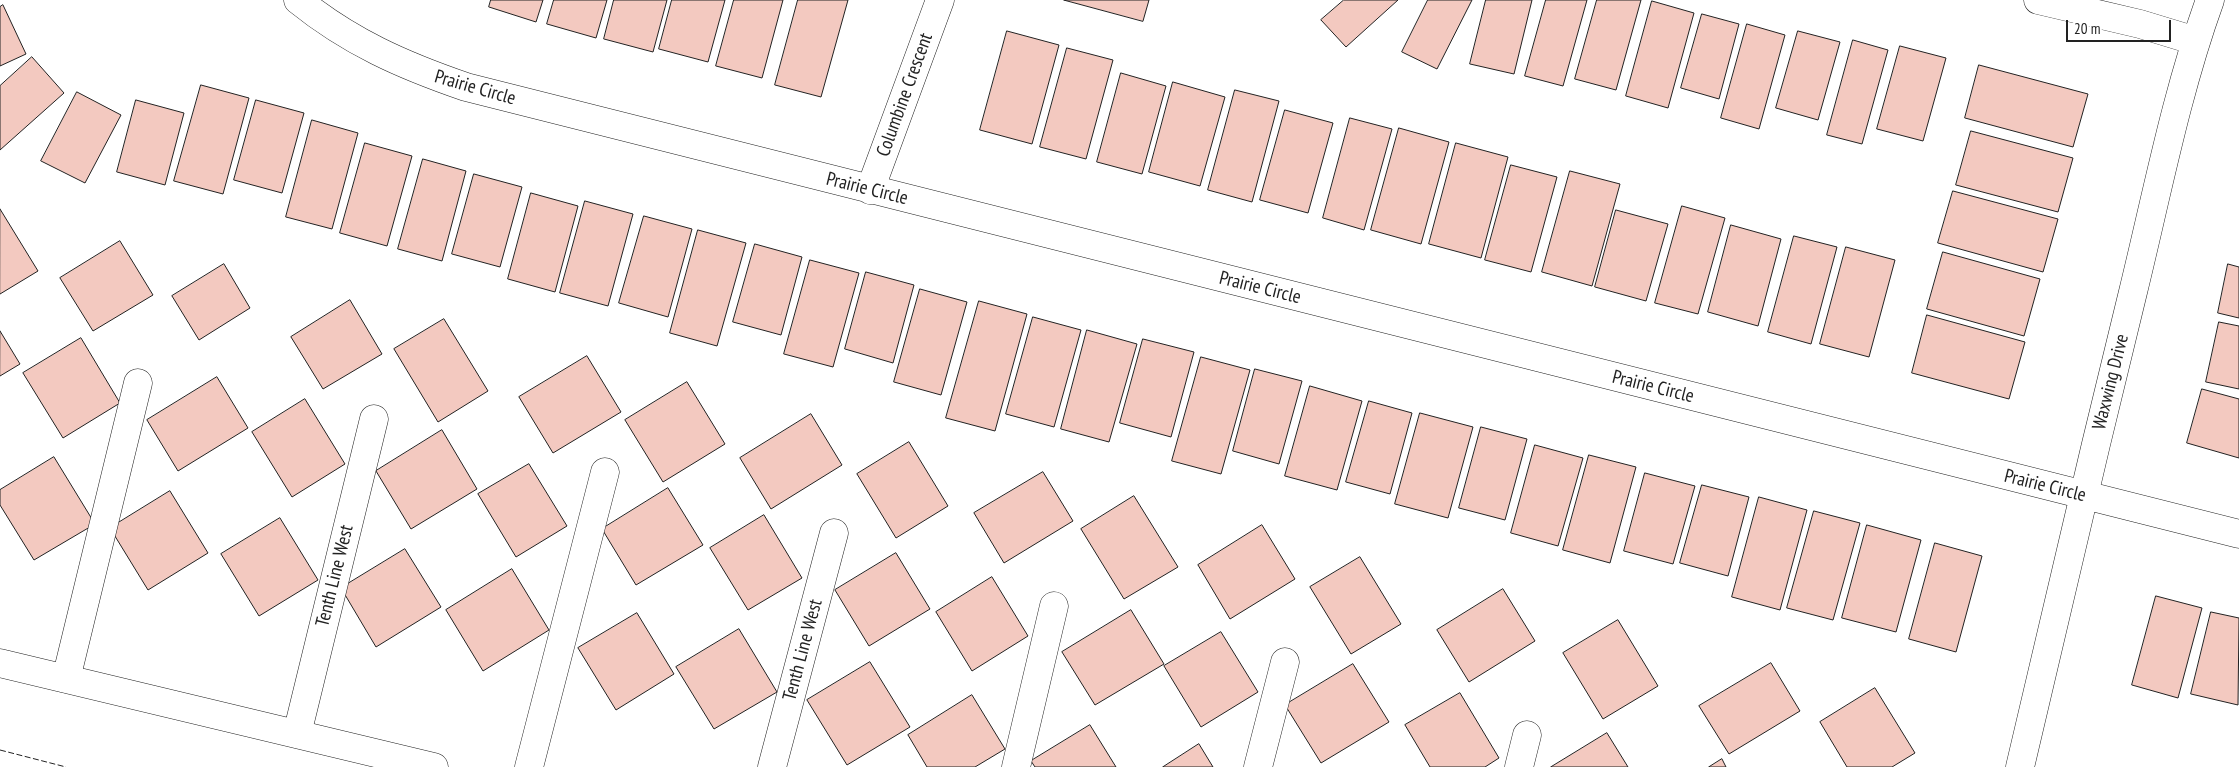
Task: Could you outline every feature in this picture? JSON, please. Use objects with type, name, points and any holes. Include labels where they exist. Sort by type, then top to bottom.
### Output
[{"type":"street","name":"Prairie Circle","points":[[298,0],[348,36],[391,59],[466,87],[2239,534]]},
{"type":"street","name":"Columbine Crescent","points":[[870,190],[940,0]]},
{"type":"street","points":[[2038,0],[2140,24],[2196,41]]},
{"type":"street","name":"Waxwing Drive","points":[[2020,767],[2083,496],[2196,41],[2210,0]]},
{"type":"street","points":[[66,679],[138,383]]},
{"type":"street","name":"Tenth Line West","points":[[296,734],[374,419]]},
{"type":"street","points":[[529,767],[605,472]]},
{"type":"street","name":"Tenth Line West","points":[[772,767],[834,533]]},
{"type":"street","points":[[1016,767],[1054,606]]},
{"type":"street","points":[[1258,767],[1285,662]]},
{"type":"street","points":[[0,663],[434,767]]},
{"type":"street","points":[[1519,767],[1527,735]]},
{"type":"building","points":[[491,0],[543,0],[536,22],[489,7]]},
{"type":"building","points":[[554,0],[607,0],[596,38],[547,24]]},
{"type":"building","points":[[614,0],[667,0],[653,52],[604,39]]},
{"type":"building","points":[[672,0],[725,0],[708,62],[659,49]]},
{"type":"building","points":[[734,0],[783,0],[762,78],[716,66]]},
{"type":"building","points":[[798,0],[848,0],[821,97],[775,85]]},
{"type":"building","points":[[1064,0],[1149,0],[1143,21]]},
{"type":"building","points":[[1344,0],[1398,0],[1346,47],[1321,20]]},
{"type":"building","points":[[1428,0],[1472,0],[1437,69],[1402,52]]},
{"type":"building","points":[[1486,0],[1532,0],[1514,74],[1470,64]]},
{"type":"building","points":[[1546,0],[1587,0],[1563,86],[1525,76]]},
{"type":"building","points":[[1597,0],[1641,0],[1616,90],[1575,79]]},
{"type":"building","points":[[1652,1],[1694,13],[1668,108],[1626,96]]},
{"type":"building","points":[[3,5],[26,54],[0,66],[0,7]]},
{"type":"building","points":[[1702,14],[1739,24],[1719,99],[1681,88]]},
{"type":"building","points":[[1747,24],[1785,35],[1759,129],[1721,118]]},
{"type":"building","points":[[1007,31],[1059,45],[1032,144],[980,130]]},
{"type":"building","points":[[1798,31],[1840,42],[1818,120],[1776,108]]},
{"type":"building","points":[[1853,40],[1888,50],[1862,144],[1827,135]]},
{"type":"building","points":[[1900,46],[1946,58],[1923,141],[1877,129]]},
{"type":"building","points":[[1067,48],[1113,60],[1086,159],[1040,147]]},
{"type":"building","points":[[32,57],[64,93],[0,150],[0,86]]},
{"type":"building","points":[[1979,65],[2088,94],[2073,147],[1965,118]]},
{"type":"building","points":[[1121,73],[1166,86],[1142,174],[1097,162]]},
{"type":"building","points":[[1173,82],[1225,97],[1200,186],[1149,172]]},
{"type":"building","points":[[201,85],[249,98],[223,194],[174,181]]},
{"type":"building","points":[[1235,90],[1279,101],[1252,202],[1208,190]]},
{"type":"building","points":[[77,92],[121,115],[85,183],[41,161]]},
{"type":"building","points":[[136,100],[184,113],[165,185],[117,172]]},
{"type":"building","points":[[256,100],[304,113],[282,193],[234,180]]},
{"type":"building","points":[[1285,110],[1333,123],[1308,213],[1260,200]]},
{"type":"building","points":[[1350,118],[1392,129],[1364,230],[1323,218]]},
{"type":"building","points":[[312,120],[358,133],[332,229],[286,217]]},
{"type":"building","points":[[1399,128],[1449,142],[1421,244],[1371,230]]},
{"type":"building","points":[[1971,131],[2073,158],[2058,212],[1956,185]]},
{"type":"building","points":[[365,143],[412,156],[387,246],[340,233]]},
{"type":"building","points":[[1456,143],[1508,157],[1481,258],[1429,244]]},
{"type":"building","points":[[423,159],[466,171],[442,261],[398,249]]},
{"type":"building","points":[[1511,165],[1557,177],[1531,272],[1485,260]]},
{"type":"building","points":[[1570,171],[1620,184],[1592,286],[1542,272]]},
{"type":"building","points":[[474,174],[522,187],[500,267],[452,254]]},
{"type":"building","points":[[1953,191],[2058,219],[2043,272],[1938,243]]},
{"type":"building","points":[[531,193],[578,206],[555,292],[508,279]]},
{"type":"building","points":[[585,201],[633,214],[608,306],[560,293]]},
{"type":"building","points":[[1682,206],[1725,218],[1698,314],[1655,303]]},
{"type":"building","points":[[0,209],[38,271],[0,294]]},
{"type":"building","points":[[1616,210],[1668,224],[1646,301],[1595,287]]},
{"type":"building","points":[[644,216],[692,229],[668,317],[619,303]]},
{"type":"building","points":[[1731,225],[1781,239],[1758,326],[1708,312]]},
{"type":"building","points":[[698,230],[746,243],[717,346],[670,333]]},
{"type":"building","points":[[1794,236],[1837,247],[1811,344],[1768,332]]},
{"type":"building","points":[[120,241],[153,295],[93,331],[60,278]]},
{"type":"building","points":[[755,244],[802,257],[781,335],[733,322]]},
{"type":"building","points":[[1846,247],[1895,260],[1869,357],[1820,344]]},
{"type":"building","points":[[1943,252],[2040,279],[2024,336],[1927,309]]},
{"type":"building","points":[[810,260],[859,273],[833,367],[784,354]]},
{"type":"building","points":[[224,264],[250,308],[199,340],[172,296]]},
{"type":"building","points":[[2228,264],[2239,267],[2239,318],[2218,313]]},
{"type":"building","points":[[866,272],[914,285],[893,363],[845,349]]},
{"type":"building","points":[[920,289],[967,302],[941,395],[894,382]]},
{"type":"building","points":[[350,300],[382,354],[323,389],[291,337]]},
{"type":"building","points":[[979,301],[1027,314],[995,431],[946,418]]},
{"type":"building","points":[[1927,315],[2025,342],[2009,399],[1912,373]]},
{"type":"building","points":[[1033,317],[1081,330],[1054,427],[1006,414]]},
{"type":"building","points":[[444,319],[488,391],[438,422],[394,349]]},
{"type":"building","points":[[2219,322],[2239,326],[2239,389],[2206,382]]},
{"type":"building","points":[[1087,330],[1137,344],[1109,442],[1061,429]]},
{"type":"building","points":[[0,331],[20,364],[0,376]]},
{"type":"building","points":[[81,338],[120,403],[63,438],[23,373]]},
{"type":"building","points":[[1143,339],[1194,352],[1171,437],[1120,423]]},
{"type":"building","points":[[587,356],[621,412],[553,453],[519,397]]},
{"type":"building","points":[[1201,357],[1250,370],[1221,474],[1172,461]]},
{"type":"building","points":[[1255,369],[1302,381],[1279,464],[1233,451]]},
{"type":"building","points":[[217,377],[248,428],[178,471],[147,420]]},
{"type":"building","points":[[687,382],[725,444],[663,482],[625,420]]},
{"type":"building","points":[[1310,386],[1362,401],[1337,490],[1285,476]]},
{"type":"building","points":[[2202,389],[2239,399],[2239,458],[2187,443]]},
{"type":"building","points":[[305,399],[345,464],[292,497],[252,432]]},
{"type":"building","points":[[1369,401],[1412,413],[1390,494],[1346,482]]},
{"type":"building","points":[[1420,413],[1473,427],[1448,518],[1395,504]]},
{"type":"building","points":[[811,414],[842,465],[771,509],[740,458]]},
{"type":"building","points":[[1481,427],[1527,439],[1505,520],[1459,508]]},
{"type":"building","points":[[442,430],[477,489],[411,529],[376,471]]},
{"type":"building","points":[[909,442],[948,506],[896,538],[857,474]]},
{"type":"building","points":[[1535,445],[1583,458],[1558,546],[1511,533]]},
{"type":"building","points":[[1589,455],[1636,467],[1610,563],[1563,550]]},
{"type":"building","points":[[54,457],[95,524],[34,560],[0,505],[0,490]]},
{"type":"building","points":[[529,464],[567,526],[516,557],[478,494]]},
{"type":"building","points":[[1043,472],[1073,521],[1004,563],[974,513]]},
{"type":"building","points":[[1645,473],[1695,486],[1673,564],[1624,551]]},
{"type":"building","points":[[1702,485],[1749,497],[1728,576],[1680,563]]},
{"type":"building","points":[[668,488],[703,545],[636,585],[602,529]]},
{"type":"building","points":[[170,491],[208,553],[148,590],[110,528]]},
{"type":"building","points":[[1134,496],[1178,567],[1124,599],[1081,529]]},
{"type":"building","points":[[1759,497],[1807,510],[1780,610],[1732,597]]},
{"type":"building","points":[[1814,511],[1860,523],[1833,620],[1787,608]]},
{"type":"building","points":[[764,515],[802,578],[748,610],[710,548]]},
{"type":"building","points":[[280,518],[318,580],[259,616],[221,554]]},
{"type":"building","points":[[1262,525],[1295,579],[1230,619],[1198,565]]},
{"type":"building","points":[[1867,525],[1921,540],[1896,632],[1842,618]]},
{"type":"building","points":[[1935,543],[1982,556],[1956,652],[1909,639]]},
{"type":"building","points":[[405,549],[441,607],[376,647],[341,588]]},
{"type":"building","points":[[896,553],[930,609],[869,646],[835,590]]},
{"type":"building","points":[[1360,557],[1401,624],[1351,654],[1310,587]]},
{"type":"building","points":[[512,569],[549,630],[483,671],[446,610]]},
{"type":"building","points":[[992,577],[1028,636],[972,671],[936,612]]},
{"type":"building","points":[[1503,589],[1535,641],[1469,682],[1437,630]]},
{"type":"building","points":[[2156,596],[2202,608],[2178,698],[2132,685]]},
{"type":"building","points":[[1131,610],[1164,664],[1095,705],[1062,652]]},
{"type":"building","points":[[2211,612],[2239,618],[2238,705],[2191,694]]},
{"type":"building","points":[[637,613],[674,674],[616,710],[578,648]]},
{"type":"building","points":[[1618,620],[1658,686],[1603,719],[1563,653]]},
{"type":"building","points":[[739,629],[777,692],[714,729],[676,667]]},
{"type":"building","points":[[1221,632],[1258,692],[1201,727],[1164,666]]},
{"type":"building","points":[[870,662],[910,727],[847,765],[807,700]]},
{"type":"building","points":[[1771,663],[1800,711],[1729,754],[1699,706]]},
{"type":"building","points":[[1353,664],[1389,722],[1321,763],[1285,705]]},
{"type":"building","points":[[1875,688],[1915,753],[1892,767],[1847,767],[1820,722]]},
{"type":"building","points":[[1460,693],[1499,758],[1485,767],[1430,767],[1405,725]]},
{"type":"building","points":[[972,695],[1005,749],[975,767],[927,767],[908,735]]},
{"type":"building","points":[[1090,725],[1116,767],[1035,767],[1031,761]]},
{"type":"building","points":[[1607,733],[1628,767],[1551,767]]},
{"type":"building","points":[[1199,744],[1213,767],[1163,767]]},
{"type":"building","points":[[1722,759],[1726,767],[1709,767]]},
{"type":"fence","points":[[0,750],[66,767]]}]
